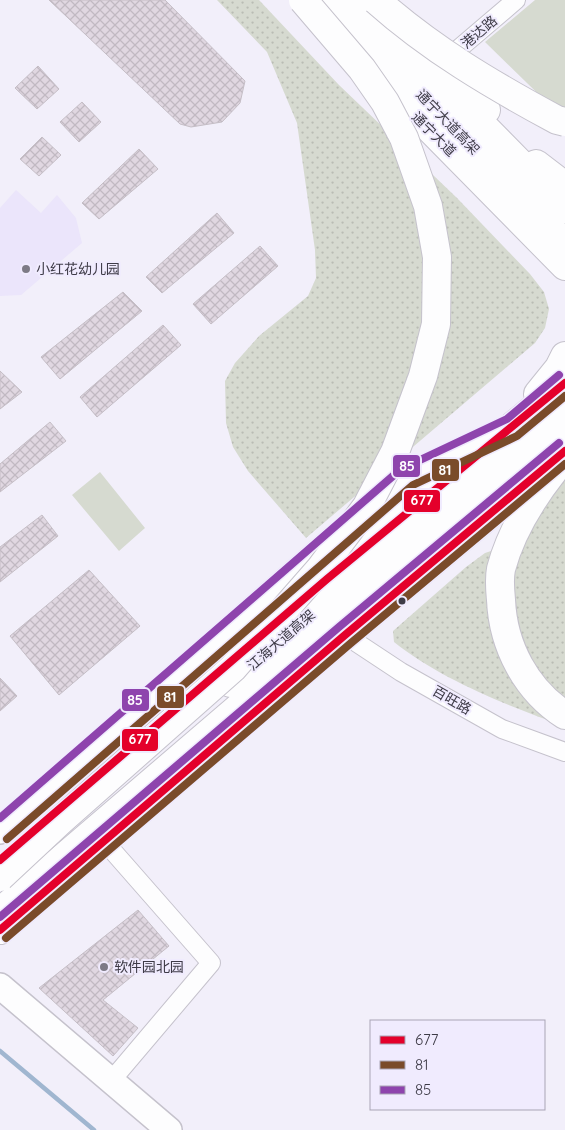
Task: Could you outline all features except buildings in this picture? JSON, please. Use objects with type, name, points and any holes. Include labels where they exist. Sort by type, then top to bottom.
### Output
[{"type":"main road","name":"通宁大道","points":[[304,0],[560,254]]},
{"type":"main road","points":[[0,877],[60,821],[233,668],[320,569],[367,506],[395,452],[423,376],[436,324],[437,257],[428,206],[404,138],[384,102],[362,69],[304,0]]},
{"type":"main road","name":"通宁大道高架","points":[[332,0],[560,254]]},
{"type":"main road","name":"通宁大道高架","points":[[359,0],[565,209]]},
{"type":"main road","points":[[376,0],[410,30],[452,60],[557,120],[565,122]]},
{"type":"main road","points":[[382,0],[565,193]]},
{"type":"main road","points":[[536,164],[565,186]]},
{"type":"main road","points":[[560,254],[565,272]]},
{"type":"main road","points":[[512,427],[559,368],[565,356]]},
{"type":"main road","points":[[0,860],[327,579],[565,383]]},
{"type":"main road","name":"江海大道高架","points":[[0,882],[339,590],[565,402]]},
{"type":"main road","name":"江海大道高架","points":[[0,912],[341,620],[565,434]]},
{"type":"main road","points":[[0,930],[565,451]]},
{"type":"main road","points":[[565,457],[537,490],[509,545],[501,571],[500,590],[502,621],[511,648],[522,670],[547,702],[565,715]]},
{"type":"street","name":"港达路","points":[[441,63],[516,0]]},
{"type":"street","points":[[0,831],[407,477],[512,427]]},
{"type":"street","name":"百旺路","points":[[345,636],[401,672],[502,729],[565,752]]},
{"type":"street","points":[[104,841],[211,963],[111,1081]]},
{"type":"street","points":[[0,986],[169,1130]]},
{"type":"shaded area","points":[[217,0],[259,0],[339,85],[457,198],[530,274],[544,292],[549,309],[545,328],[535,343],[306,538],[248,471],[233,447],[226,423],[225,381],[235,363],[259,336],[308,296],[316,278],[315,250],[297,123],[267,52]]},
{"type":"shaded area","points":[[535,0],[565,0],[565,120],[485,42]]},
{"type":"shaded area","name":"小红花幼儿园","points":[[16,190],[41,213],[57,195],[76,218],[82,243],[21,295],[0,296],[0,208]]},
{"type":"shaded area","points":[[100,472],[145,528],[119,551],[72,495]]},
{"type":"shaded area","points":[[565,479],[565,726],[476,691],[432,668],[394,642],[393,631],[466,567],[485,553],[500,548]]},
{"type":"waterway","points":[[0,1051],[94,1130]]},
{"type":"transit line","name":"85","points":[[0,818],[401,469],[507,419],[559,375]]},
{"type":"transit line","name":"677","points":[[0,860],[327,579],[565,383]]},
{"type":"transit line","name":"81","points":[[7,839],[413,485],[517,436],[565,396]]},
{"type":"transit line","name":"85","points":[[0,917],[339,627],[559,443]]},
{"type":"transit line","name":"677","points":[[0,930],[345,635],[565,451]]},
{"type":"transit line","name":"81","points":[[6,938],[351,643],[565,464]]},
{"type":"place","name":"小红花幼儿园","points":[[26,269]]},
{"type":"place","name":"软件园北园","points":[[104,967]]}]
